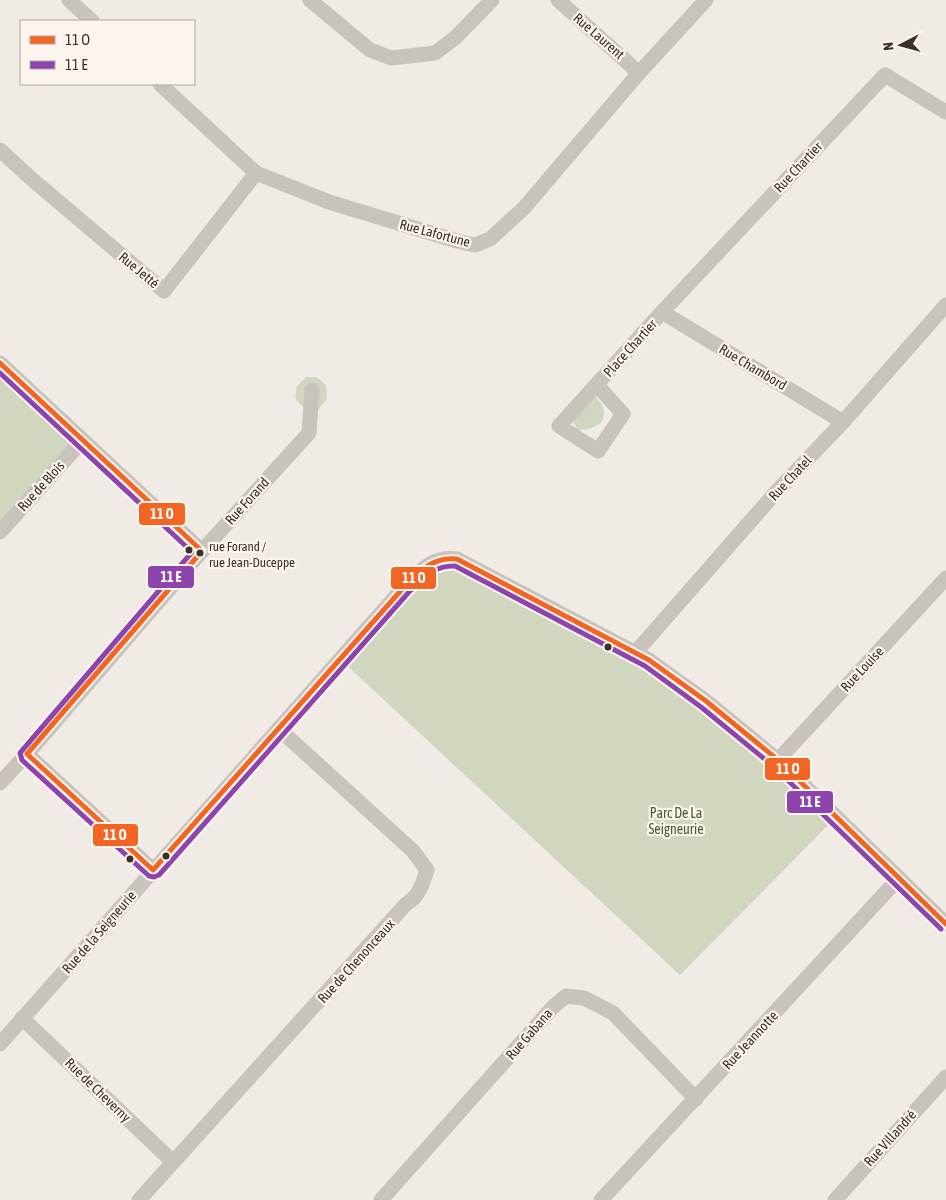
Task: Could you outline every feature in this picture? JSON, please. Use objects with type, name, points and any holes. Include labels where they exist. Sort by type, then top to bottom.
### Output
[{"type":"street","points":[[69,0],[91,20]]},
{"type":"street","points":[[310,0],[370,50],[391,58],[435,53],[456,38],[492,0]]},
{"type":"street","name":"Rue Laurent","points":[[558,0],[639,73]]},
{"type":"street","name":"Rue Lafortune","points":[[161,85],[256,173],[329,202],[456,241],[475,245],[490,239],[524,208],[639,73],[706,0]]},
{"type":"street","name":"Rue Chartier","points":[[662,312],[885,75],[946,112]]},
{"type":"street","name":"Rue Jetté","points":[[0,150],[164,291],[256,173]]},
{"type":"street","name":"Rue Chatel","points":[[635,653],[777,491],[843,422],[946,305]]},
{"type":"street","name":"Place Chartier","points":[[597,385],[662,312]]},
{"type":"street","name":"Rue Chambord","points":[[662,312],[843,422]]},
{"type":"street","points":[[0,363],[202,551]]},
{"type":"street","name":"Rue Forand","points":[[0,783],[202,551],[309,433],[312,390]]},
{"type":"street","name":"Rue de Blois","points":[[0,532],[83,440]]},
{"type":"street","name":"Rue de la Seigneurie","points":[[0,1044],[404,587],[433,561],[450,558],[457,559],[649,660],[706,701],[778,760],[946,924]]},
{"type":"street","name":"Rue Louise","points":[[778,760],[946,578]]},
{"type":"street","name":"Rue de Chenonceaux","points":[[139,1200],[406,904],[412,901],[422,884],[427,870],[413,850],[279,729]]},
{"type":"street","points":[[27,754],[154,870]]},
{"type":"street","name":"Rue Jeannotte","points":[[601,1200],[899,878]]},
{"type":"street","name":"Rue Gabana","points":[[381,1200],[553,1007],[566,996],[584,998],[613,1013],[696,1099]]},
{"type":"street","name":"Rue de Cheverny","points":[[22,1018],[173,1162]]},
{"type":"street","name":"Rue Villandré","points":[[835,1200],[946,1077]]},
{"type":"green space","points":[[0,363],[83,440],[0,532]]},
{"type":"green space","points":[[306,377],[316,377],[326,385],[327,399],[318,410],[304,408],[295,398],[297,386]]},
{"type":"green space","points":[[583,396],[596,397],[604,410],[604,416],[602,421],[593,428],[578,430],[573,422]]},
{"type":"green space","name":"Parc De La Seigneurie","points":[[447,558],[653,662],[836,817],[680,975],[341,660],[404,585]]},
{"type":"transit line","points":[[0,363],[202,551],[27,754],[153,870],[404,587],[427,566],[440,560],[457,559],[649,660],[706,701],[778,760],[946,924]]},
{"type":"transit line","points":[[0,373],[192,552],[20,753],[22,760],[149,876],[159,875],[409,592],[435,570],[455,566],[645,666],[701,707],[773,766],[941,929]]},
{"type":"place","name":"rue Forand / rue Jean-Duceppe","points":[[200,553]]}]
